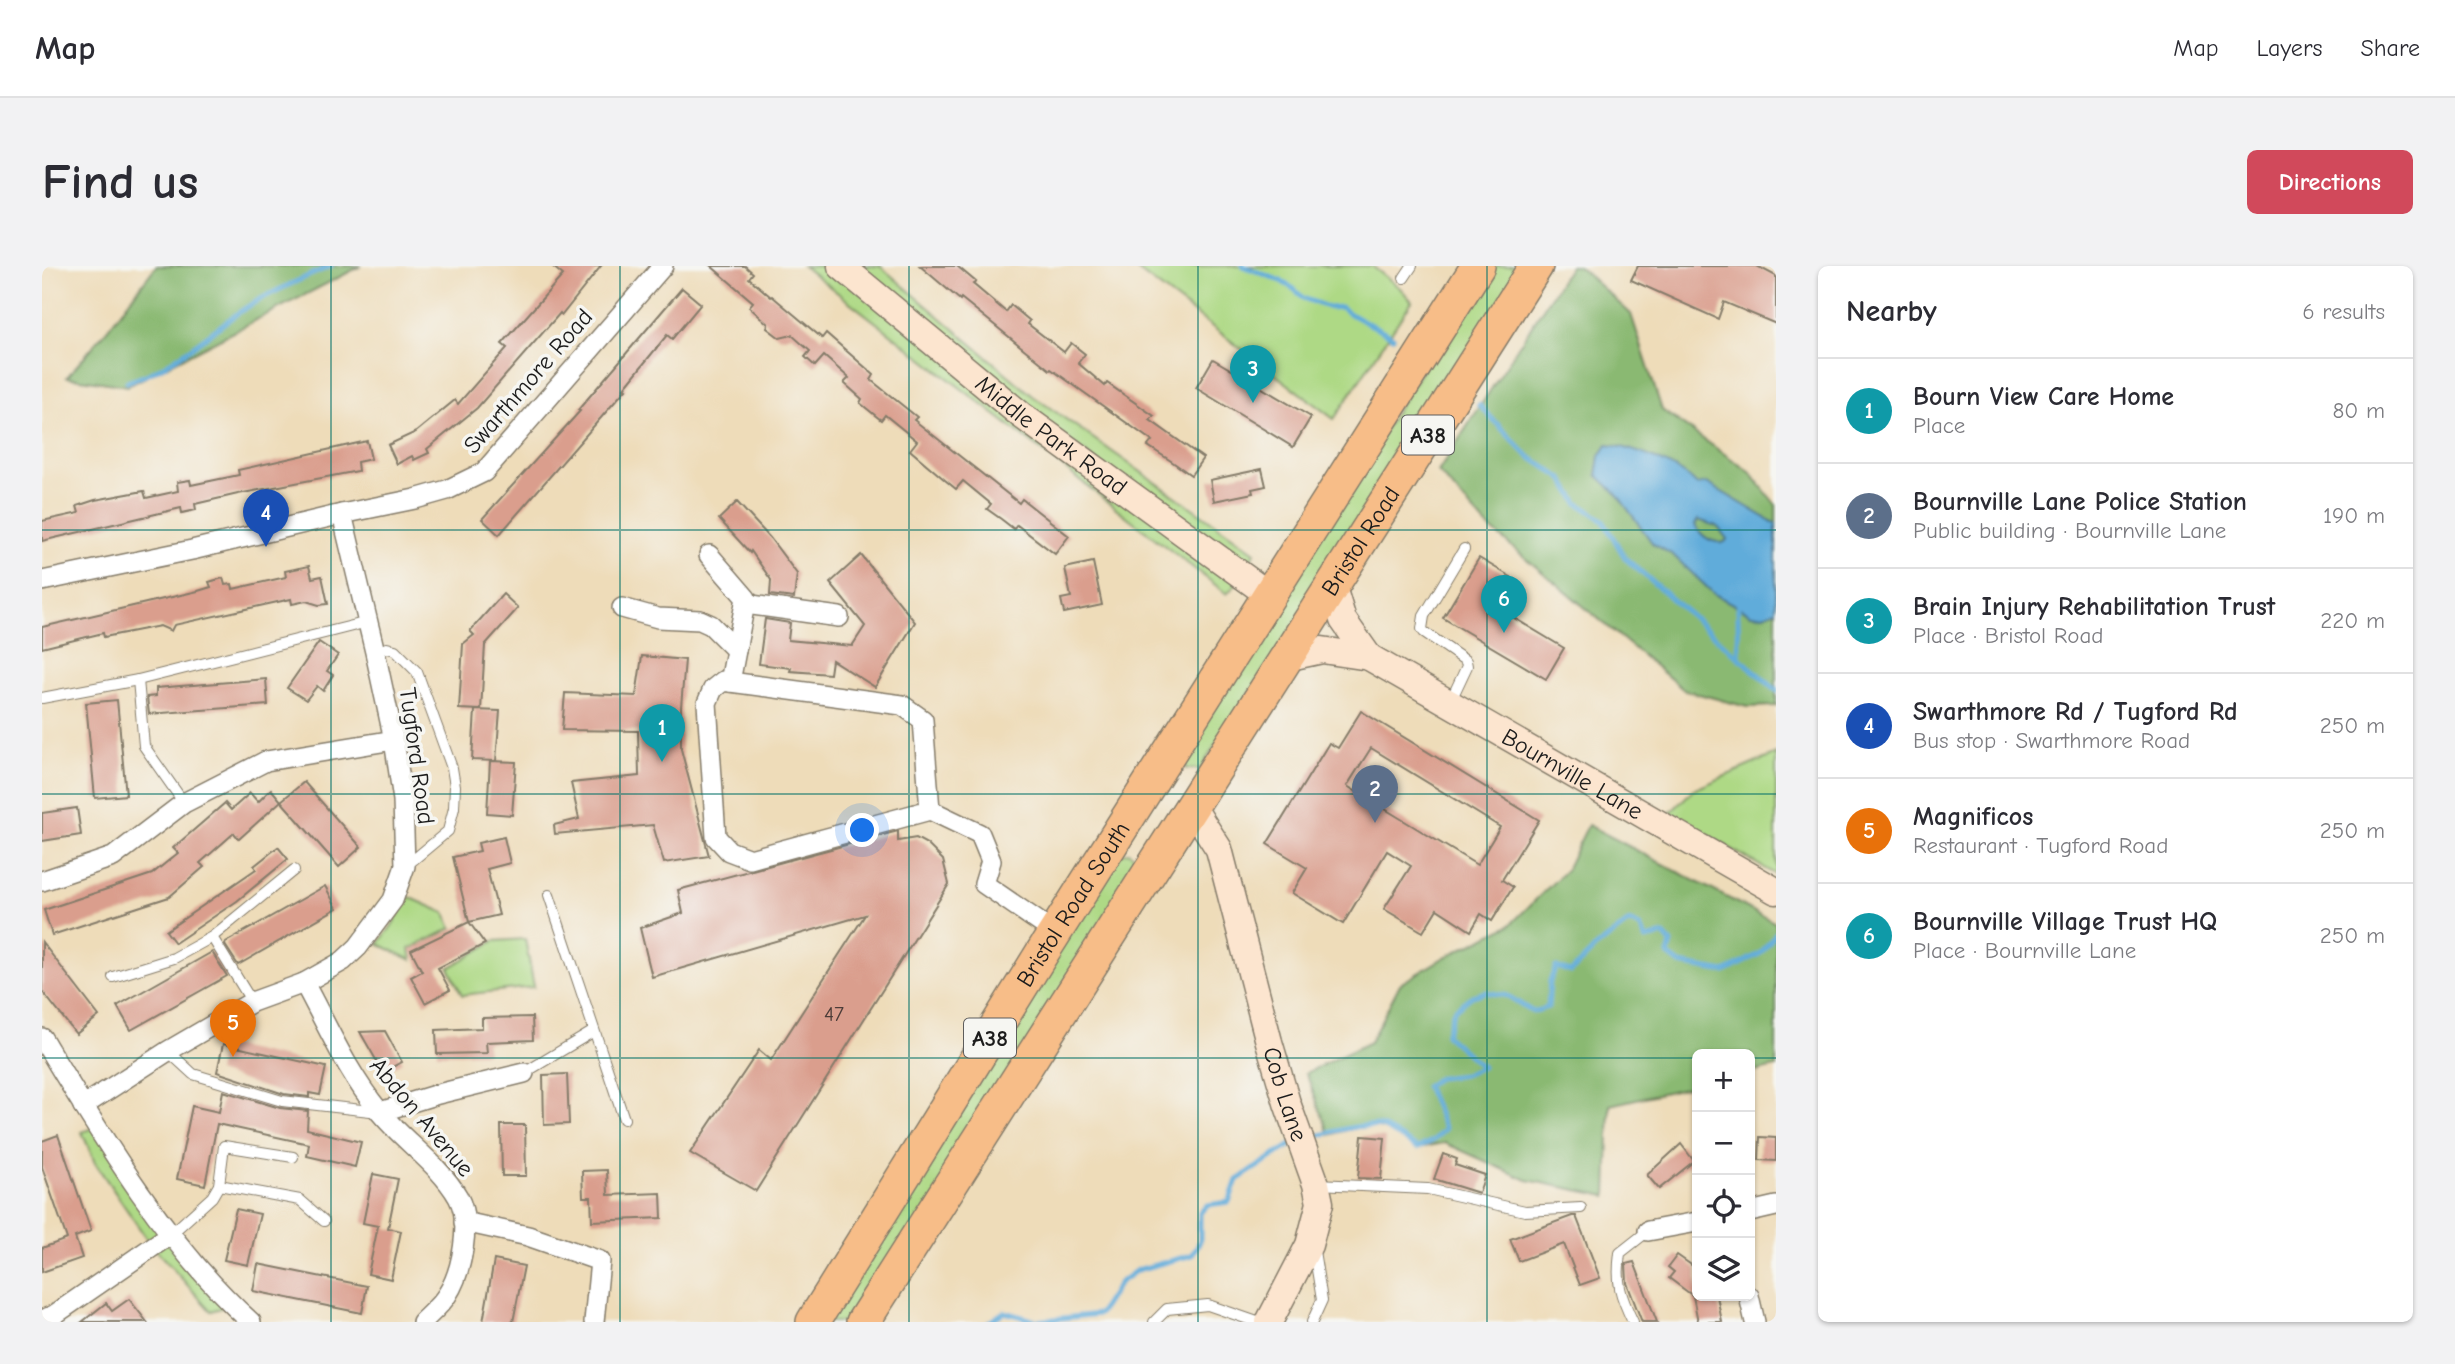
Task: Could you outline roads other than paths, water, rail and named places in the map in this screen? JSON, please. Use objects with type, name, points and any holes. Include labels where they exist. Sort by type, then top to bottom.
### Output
[{"type":"highway","name":"Bristol Road","points":[[1269,595],[1478,266]]},
{"type":"highway","name":"Bristol Road","points":[[1326,594],[1536,266]]},
{"type":"highway","name":"Bristol Road South","points":[[863,1322],[1326,594]]},
{"type":"highway","name":"Bristol Road South","points":[[813,1322],[1269,595]]},
{"type":"highway","points":[[1169,755],[1182,777],[1199,792]]},
{"type":"highway","points":[[1172,836],[1149,827],[1143,796],[1163,785],[1199,792]]},
{"type":"highway","points":[[1114,842],[1138,843],[1154,864]]},
{"type":"street","name":"Swarthmore Road","points":[[42,581],[422,498],[447,490],[484,472],[663,266]]},
{"type":"street","name":"Middle Park Road","points":[[841,266],[1021,415],[1269,595]]},
{"type":"street","name":"Tugford Road","points":[[83,1106],[168,1051],[252,1002],[304,983],[343,961],[358,947],[393,900],[405,866],[403,800],[376,652],[342,514]]},
{"type":"street","points":[[709,555],[746,598],[730,682]]},
{"type":"street","name":"Bournville Lane","points":[[1326,594],[1368,657]]},
{"type":"street","points":[[745,604],[839,617]]},
{"type":"street","points":[[622,607],[658,618],[700,620],[711,625],[736,650]]},
{"type":"street","name":"Bournville Lane","points":[[1285,658],[1322,650],[1368,657],[1776,891]]},
{"type":"street","points":[[930,810],[923,720],[902,705],[723,681],[713,689],[707,704],[716,837],[729,851],[750,859],[930,810],[980,834],[991,861],[984,884],[1055,933]]},
{"type":"street","points":[[42,881],[113,857],[184,803],[266,761],[394,740]]},
{"type":"street","name":"Cob Lane","points":[[1199,792],[1219,849],[1287,1103],[1316,1184],[1320,1203],[1310,1245],[1269,1322]]},
{"type":"street","points":[[1172,836],[1212,851],[1222,860]]},
{"type":"street","name":"Abdon Avenue","points":[[304,983],[345,1065],[380,1112],[436,1170],[459,1199],[464,1222],[464,1247],[459,1269],[447,1295],[422,1322]]},
{"type":"street","points":[[42,1038],[83,1106],[171,1234],[231,1304],[251,1322]]},
{"type":"street","points":[[380,1112],[524,1073]]},
{"type":"street","points":[[1755,1211],[1776,1206]]},
{"type":"street","points":[[464,1222],[528,1236],[600,1261],[594,1322]]},
{"type":"street","points":[[1648,1231],[1692,1223]]},
{"type":"street","points":[[42,1320],[54,1315],[171,1234]]},
{"type":"street","points":[[1750,1301],[1755,1322]]},
{"type":"lane","points":[[1404,278],[1412,266]]},
{"type":"lane","points":[[1449,704],[1467,666],[1466,661],[1424,632],[1422,624],[1424,616],[1464,549]]},
{"type":"lane","points":[[42,698],[138,680],[369,622]]},
{"type":"lane","name":"Tugford Road","points":[[376,652],[387,648],[394,650],[416,672],[452,768],[455,786],[454,808],[448,831],[405,866]]},
{"type":"lane","points":[[138,680],[144,746],[184,803]]},
{"type":"lane","points":[[113,977],[174,958],[212,937],[294,870]]},
{"type":"lane","points":[[549,895],[624,1119]]},
{"type":"lane","points":[[212,937],[252,1002]]},
{"type":"lane","points":[[524,1073],[594,1031]]},
{"type":"lane","points":[[168,1051],[193,1074],[282,1101],[380,1112]]},
{"type":"lane","points":[[171,1234],[212,1196],[219,1185],[224,1146],[293,1157]]},
{"type":"lane","points":[[1316,1184],[1428,1189],[1525,1211],[1581,1208]]},
{"type":"lane","points":[[219,1185],[300,1200],[324,1221]]},
{"type":"lane","points":[[1633,1322],[1619,1290],[1617,1274],[1620,1253],[1648,1231]]},
{"type":"lane","points":[[1310,1245],[1314,1251],[1322,1300],[1312,1322]]},
{"type":"lane","points":[[1154,1322],[1167,1309],[1208,1306],[1257,1322]]},
{"type":"water","points":[[1607,445],[1642,453],[1680,471],[1697,485],[1707,483],[1776,524],[1776,610],[1764,615],[1751,614],[1714,594],[1673,555],[1653,544],[1616,493],[1597,475],[1600,456]],"holes":[[[1698,520],[1717,526],[1727,539],[1725,542],[1707,538],[1695,525]]]},
{"type":"waterway","points":[[127,382],[175,359],[257,301],[331,266]]},
{"type":"waterway","points":[[1243,266],[1281,281],[1303,298],[1330,308],[1341,307],[1393,337]]},
{"type":"waterway","points":[[1479,405],[1527,455],[1563,479],[1578,503],[1603,520],[1625,558],[1776,690]]},
{"type":"waterway","points":[[1738,607],[1738,612]]},
{"type":"waterway","points":[[1738,616],[1739,656]]},
{"type":"waterway","points":[[1306,1138],[1345,1129],[1376,1126],[1418,1148],[1434,1140],[1445,1129],[1426,1086],[1438,1078],[1464,1075],[1482,1067],[1446,1035],[1454,1010],[1472,996],[1486,992],[1508,996],[1533,1012],[1548,1007],[1550,981],[1556,967],[1571,972],[1595,948],[1629,922],[1640,927],[1646,939],[1664,935],[1671,943],[1668,955],[1680,964],[1725,972],[1761,953],[1776,933]]},
{"type":"waterway","points":[[989,1322],[1004,1312],[1037,1321],[1099,1314],[1119,1283],[1137,1270],[1192,1255],[1200,1241],[1200,1213],[1207,1205],[1229,1202],[1237,1180],[1294,1143]]},
{"type":"place","name":"Brain Injury Rehabilitation Trust","points":[[1253,403]]},
{"type":"place","name":"Swarthmore Rd / Tugford Rd","points":[[266,547]]},
{"type":"place","name":"Bournville Village Trust HQ","points":[[1504,633]]},
{"type":"place","name":"Bourn View Care Home","points":[[662,762]]},
{"type":"place","name":"Bournville Lane Police Station","points":[[1375,823]]},
{"type":"place","name":"Magnificos","points":[[233,1057]]}]
